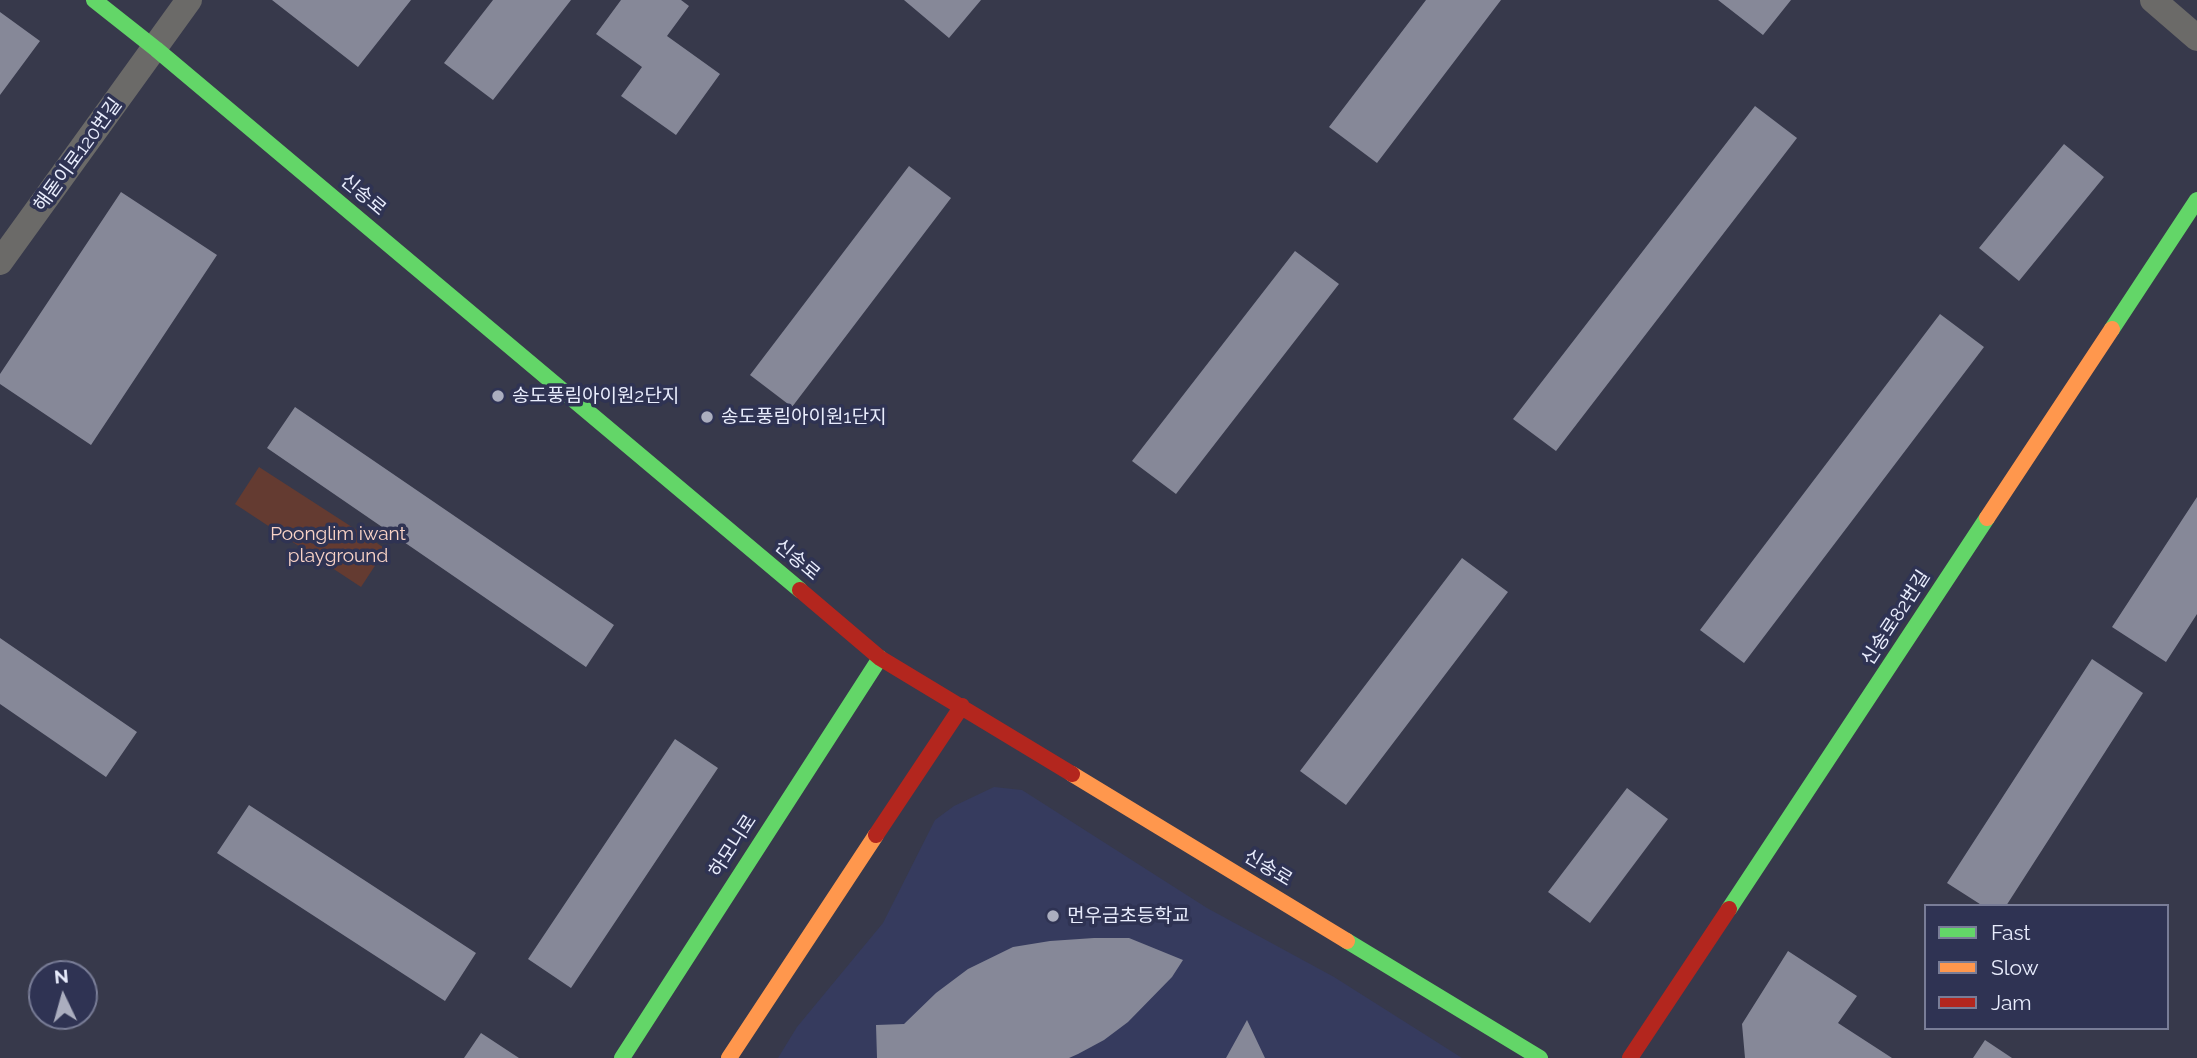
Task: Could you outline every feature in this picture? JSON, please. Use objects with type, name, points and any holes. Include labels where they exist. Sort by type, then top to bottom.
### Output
[{"type":"street","name":"신송로","points":[[94,0],[156,48],[880,658],[1540,1058]]},
{"type":"street","name":"해돋이로120번길","points":[[0,262],[189,0]]},
{"type":"street","points":[[2153,0],[2197,38]]},
{"type":"street","name":"신송로82번길","points":[[1630,1058],[2197,200]]},
{"type":"street","name":"하모니로","points":[[622,1058],[880,658]]},
{"type":"street","points":[[729,1058],[962,706]]},
{"type":"shaded area","name":"먼우금초등학교","points":[[994,787],[1022,790],[1207,908],[1334,977],[1462,1058],[778,1058],[797,1027],[883,923],[935,820],[954,806]]},
{"type":"green space","name":"Poonglim iwant playground","points":[[259,467],[386,549],[361,587],[235,504]]},
{"type":"building","points":[[272,0],[411,0],[358,67]]},
{"type":"building","points":[[493,0],[571,0],[493,100],[444,63]]},
{"type":"building","points":[[621,0],[681,0],[689,6],[667,36],[720,74],[676,135],[621,96],[642,67],[596,34]]},
{"type":"building","points":[[904,0],[981,0],[949,38]]},
{"type":"building","points":[[1426,0],[1501,0],[1377,163],[1329,127]]},
{"type":"building","points":[[1718,0],[1791,0],[1763,35]]},
{"type":"building","points":[[0,12],[40,41],[0,95]]},
{"type":"building","points":[[1755,106],[1797,138],[1556,451],[1513,419]]},
{"type":"building","points":[[2064,144],[2104,177],[2019,281],[1979,248]]},
{"type":"building","points":[[909,166],[951,198],[792,407],[750,375]]},
{"type":"building","points":[[121,192],[217,255],[91,445],[0,384],[0,374]]},
{"type":"building","points":[[1295,251],[1339,284],[1176,494],[1132,461]]},
{"type":"building","points":[[1940,314],[1984,347],[1744,663],[1700,630]]},
{"type":"building","points":[[295,407],[614,625],[586,667],[267,448]]},
{"type":"building","points":[[2197,497],[2197,614],[2166,662],[2112,627]]},
{"type":"building","points":[[1462,558],[1508,592],[1346,805],[1300,771]]},
{"type":"building","points":[[0,638],[137,732],[106,777],[0,704]]},
{"type":"building","points":[[2092,659],[2143,693],[2007,904],[1980,904],[1947,883]]},
{"type":"building","points":[[675,739],[718,768],[571,988],[528,959]]},
{"type":"building","points":[[1627,788],[1668,819],[1590,923],[1548,892]]},
{"type":"building","points":[[249,805],[476,953],[445,1001],[217,853]]},
{"type":"building","points":[[1094,938],[1129,938],[1183,960],[1172,977],[1128,1022],[1104,1040],[1069,1058],[877,1058],[876,1025],[904,1024],[936,993],[968,969],[1013,947]]},
{"type":"building","points":[[1788,951],[1857,996],[1838,1023],[1892,1058],[1745,1058],[1742,1024]]},
{"type":"building","points":[[1247,1020],[1265,1058],[1226,1058]]},
{"type":"building","points":[[481,1033],[519,1058],[464,1058]]},
{"type":"building","points":[[1985,1040],[2012,1058],[1973,1058]]},
{"type":"traffic: fast","points":[[94,0],[156,49],[800,590]]},
{"type":"traffic: fast","points":[[2112,329],[2197,200]]},
{"type":"traffic: fast","points":[[1729,909],[1987,518]]},
{"type":"traffic: fast","points":[[622,1058],[880,658]]},
{"type":"traffic: fast","points":[[1347,941],[1540,1058]]},
{"type":"traffic: slow","points":[[1987,518],[2112,329]]},
{"type":"traffic: slow","points":[[1072,774],[1347,941]]},
{"type":"traffic: slow","points":[[729,1058],[876,835]]},
{"type":"traffic: jam","points":[[800,590],[880,658],[1072,774]]},
{"type":"traffic: jam","points":[[876,835],[962,706]]},
{"type":"traffic: jam","points":[[1630,1058],[1729,909]]},
{"type":"place","name":"송도풍림아이원2단지","points":[[498,396]]},
{"type":"place","name":"송도풍림아이원1단지","points":[[707,417]]},
{"type":"place","name":"먼우금초등학교","points":[[1053,916]]}]
